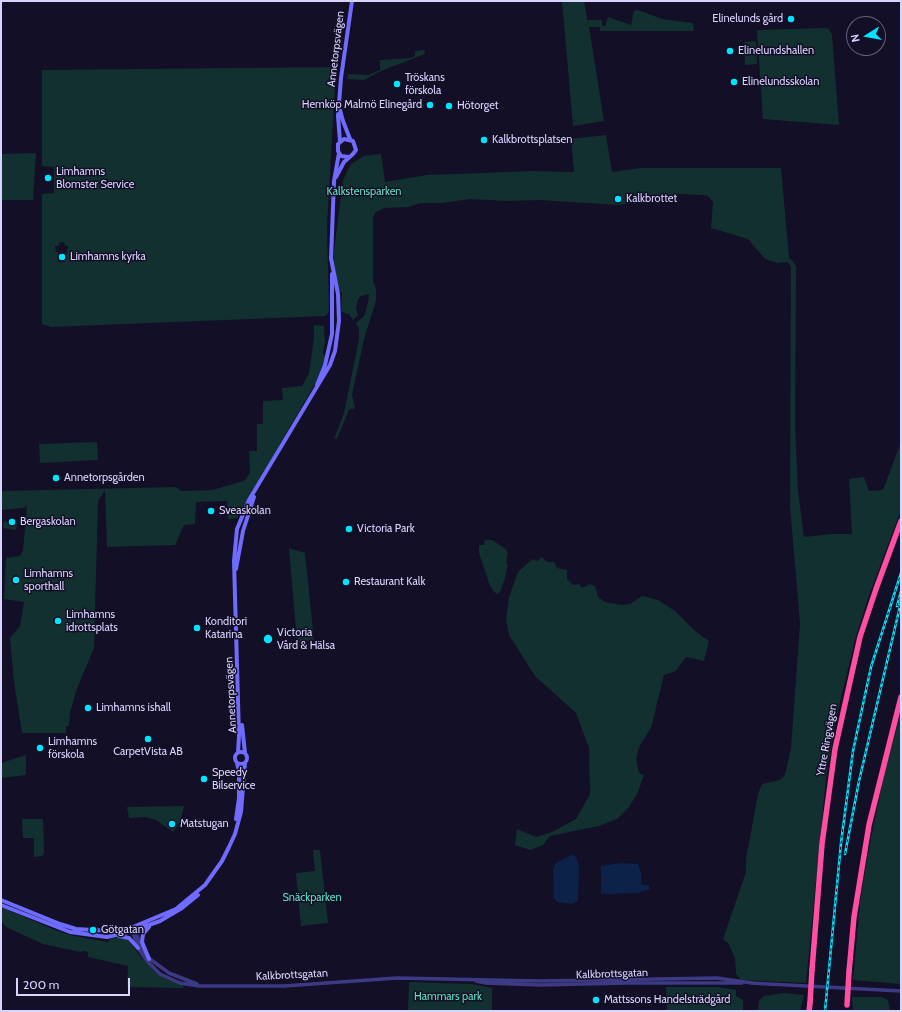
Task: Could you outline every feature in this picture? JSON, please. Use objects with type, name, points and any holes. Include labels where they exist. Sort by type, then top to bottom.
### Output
[{"type":"highway","name":"Yttre Ringvägen","points":[[809,1011],[822,852],[835,749],[860,637],[878,581],[901,521]]},
{"type":"highway","points":[[846,1008],[854,917],[866,838],[876,789],[901,697]]},
{"type":"main road","name":"Annetorpsvägen","points":[[340,141],[338,116],[352,1]]},
{"type":"main road","name":"Annetorpsvägen","points":[[340,100],[343,122],[350,139]]},
{"type":"main road","points":[[350,139],[356,148],[353,154],[349,157],[343,156],[339,153],[337,146],[340,141],[350,139]]},
{"type":"main road","name":"Annetorpsvägen","points":[[229,847],[238,803],[239,771],[234,757],[238,752],[240,736],[235,577],[243,531],[260,483],[314,395],[330,365],[338,335],[338,294],[331,258],[334,181],[339,153]]},
{"type":"main road","name":"Annetorpsvägen","points":[[334,181],[344,162],[349,157]]},
{"type":"main road","name":"Annetorpsvägen","points":[[133,929],[176,909],[205,885],[222,861],[229,847],[241,812],[245,763],[247,759],[243,744],[236,637]]},
{"type":"main road","points":[[238,752],[245,753]]},
{"type":"main road","points":[[237,763],[240,765],[245,763]]},
{"type":"main road","points":[[149,959],[142,938],[146,930],[194,899],[205,885]]},
{"type":"main road","points":[[1,900],[76,929],[112,931],[133,929]]},
{"type":"main road","points":[[1,905],[70,932],[83,935],[125,936],[131,939],[138,948]]},
{"type":"main road","points":[[106,936],[154,924]]},
{"type":"street","name":"Kalkbrottsgatan","points":[[133,929],[138,948],[150,964],[168,978],[184,984],[207,986],[284,986],[385,978],[473,980],[486,983],[540,985],[641,982],[752,983],[901,991]]},
{"type":"street","name":"Kalkbrottsgatan","points":[[133,929],[149,959],[169,973],[207,986]]},
{"type":"green space","points":[[562,1],[584,1],[588,23],[588,20],[602,20],[602,26],[605,26],[608,17],[631,25],[634,11],[638,10],[662,19],[693,23],[694,31],[600,31],[600,27],[589,27],[604,121],[573,126]]},
{"type":"green space","points":[[829,29],[832,35],[839,125],[763,119],[757,30]]},
{"type":"green space","points":[[756,41],[757,64],[745,65],[744,42]]},
{"type":"green space","points":[[424,50],[425,54],[381,71],[364,80],[347,79],[348,74],[368,75],[380,70],[380,60],[411,58],[415,56],[415,51]]},
{"type":"green space","points":[[336,67],[327,226],[329,312],[325,316],[51,327],[42,324],[42,194],[54,193],[54,167],[42,166],[42,70]],"holes":[[[60,242],[64,242],[65,246],[68,246],[65,262],[58,262],[58,252],[56,252],[55,246],[58,246]]]},
{"type":"green space","name":"Kalkstensparken","points":[[606,135],[612,172],[641,168],[781,168],[789,257],[796,266],[795,426],[798,491],[804,537],[831,534],[852,534],[849,479],[864,477],[869,491],[883,490],[901,442],[901,510],[868,598],[855,640],[836,719],[826,778],[806,983],[741,980],[736,974],[735,959],[729,944],[723,939],[746,872],[746,859],[758,794],[762,784],[780,780],[785,775],[791,748],[800,623],[790,506],[791,267],[789,264],[787,262],[777,263],[765,259],[748,239],[711,228],[713,202],[708,196],[703,195],[678,194],[662,199],[647,197],[632,199],[625,204],[618,205],[540,200],[508,201],[470,199],[442,203],[421,203],[408,207],[384,208],[375,213],[373,217],[373,280],[376,289],[376,301],[364,339],[352,395],[355,408],[349,410],[337,439],[334,439],[344,413],[359,339],[359,329],[356,323],[364,316],[369,294],[361,296],[358,299],[356,309],[358,315],[353,320],[349,314],[341,312],[342,292],[340,292],[337,284],[334,251],[343,180],[351,164],[364,156],[381,154],[385,182],[427,175],[534,171],[571,172],[574,171],[571,139]]},
{"type":"green space","points":[[36,153],[33,200],[1,200],[1,154]]},
{"type":"green space","name":"Limhamns idrottsplats","points":[[314,325],[324,326],[325,342],[323,353],[325,358],[316,382],[237,518],[228,519],[227,501],[196,502],[195,524],[184,525],[175,545],[107,547],[105,490],[98,501],[94,648],[76,691],[70,713],[69,726],[66,726],[66,733],[22,733],[14,682],[10,638],[20,626],[24,602],[4,599],[6,558],[20,556],[23,550],[27,506],[23,508],[1,510],[1,491],[176,487],[181,491],[212,490],[244,481],[250,473],[249,451],[257,451],[257,424],[263,424],[263,401],[283,400],[282,388],[302,386],[309,373],[314,338]]},
{"type":"green space","points":[[97,442],[98,460],[40,463],[39,444]]},
{"type":"green space","points":[[4,521],[17,523],[16,530],[3,528]]},
{"type":"green space","points":[[485,540],[492,540],[506,549],[508,553],[506,563],[508,564],[505,578],[500,592],[497,594],[493,591],[489,583],[479,553],[479,545],[484,545]]},
{"type":"green space","points":[[289,548],[305,553],[314,640],[297,642]]},
{"type":"green space","points":[[542,557],[547,562],[554,562],[557,568],[567,570],[567,579],[573,585],[579,584],[582,588],[590,584],[595,586],[598,597],[605,602],[622,605],[630,604],[642,596],[658,600],[675,611],[695,631],[709,641],[704,661],[686,657],[676,671],[664,675],[651,728],[639,747],[636,759],[639,773],[644,775],[638,792],[629,807],[617,819],[599,826],[550,836],[543,845],[530,850],[515,845],[517,829],[536,837],[552,832],[576,819],[590,794],[589,748],[576,713],[535,676],[509,635],[506,620],[509,597],[518,572],[533,559],[537,561]]},
{"type":"green space","points":[[901,712],[901,984],[853,980],[860,903],[868,853],[884,775]]},
{"type":"green space","points":[[26,755],[26,775],[1,778],[1,763]]},
{"type":"green space","points":[[184,806],[180,822],[173,832],[156,820],[145,817],[129,818],[127,807]]},
{"type":"green space","points":[[22,819],[43,819],[44,853],[42,856],[34,857],[34,838],[23,838]]},
{"type":"green space","name":"Snäckparken","points":[[313,850],[320,850],[328,923],[301,926],[296,873],[315,871]]},
{"type":"green space","points":[[1,907],[55,930],[74,936],[108,942],[110,939],[121,937],[128,939],[140,956],[155,972],[182,985],[184,988],[127,987],[128,966],[88,957],[88,952],[80,952],[43,944],[6,927],[1,921]]},
{"type":"green space","name":"Hammars park","points":[[409,982],[472,984],[492,988],[492,1011],[408,1011]]},
{"type":"green space","points":[[666,987],[719,987],[736,990],[736,996],[743,1000],[743,1011],[667,1011]]},
{"type":"green space","points":[[784,993],[804,995],[800,1011],[758,1011],[759,1001],[764,996]]},
{"type":"green space","points":[[852,997],[882,997],[888,1000],[890,1011],[853,1011]]},
{"type":"water","points":[[573,854],[577,859],[579,867],[578,901],[572,904],[557,902],[554,898],[553,869],[556,863]]},
{"type":"water","points":[[621,863],[638,864],[641,872],[642,885],[649,885],[650,889],[638,893],[601,894],[601,866]]},
{"type":"railway","points":[[825,1011],[841,843],[853,751],[871,667],[901,573]]},
{"type":"railway","points":[[897,606],[901,591]]},
{"type":"railway","points":[[845,854],[859,781],[901,602]]},
{"type":"place","name":"Elinelunds gård","points":[[791,19]]},
{"type":"place","name":"Elinelundshallen","points":[[730,51]]},
{"type":"place","name":"Elinelundsskolan","points":[[734,82]]},
{"type":"place","name":"Tröskans förskola","points":[[397,84]]},
{"type":"place","name":"Hemköp Malmö Elinegård","points":[[430,105]]},
{"type":"place","name":"Hötorget","points":[[449,106]]},
{"type":"place","name":"Kalkbrottsplatsen","points":[[484,140]]},
{"type":"place","name":"Limhamns Blomster Service","points":[[48,178]]},
{"type":"place","name":"Kalkbrottet","points":[[618,199]]},
{"type":"place","name":"Limhamns kyrka","points":[[62,257]]},
{"type":"place","name":"Annetorpsgården","points":[[56,478]]},
{"type":"place","name":"Sveaskolan","points":[[211,511]]},
{"type":"place","name":"Bergaskolan","points":[[12,522]]},
{"type":"place","name":"Victoria Park","points":[[349,529]]},
{"type":"place","name":"Limhamns sporthall","points":[[16,580]]},
{"type":"place","name":"Restaurant Kalk","points":[[346,582]]},
{"type":"place","name":"Limhamns idrottsplats","points":[[58,621]]},
{"type":"place","name":"Konditori Katarina","points":[[197,628]]},
{"type":"place","name":"Victoria Vård & Hälsa","points":[[268,639]]},
{"type":"place","name":"Limhamns ishall","points":[[88,708]]},
{"type":"place","name":"CarpetVista AB","points":[[148,739]]},
{"type":"place","name":"Limhamns förskola","points":[[40,748]]},
{"type":"place","name":"Speedy Bilservice","points":[[204,779]]},
{"type":"place","name":"Matstugan","points":[[172,824]]},
{"type":"place","name":"Götgatan","points":[[93,930]]},
{"type":"place","name":"Mattssons Handelsträdgård","points":[[596,1000]]}]
